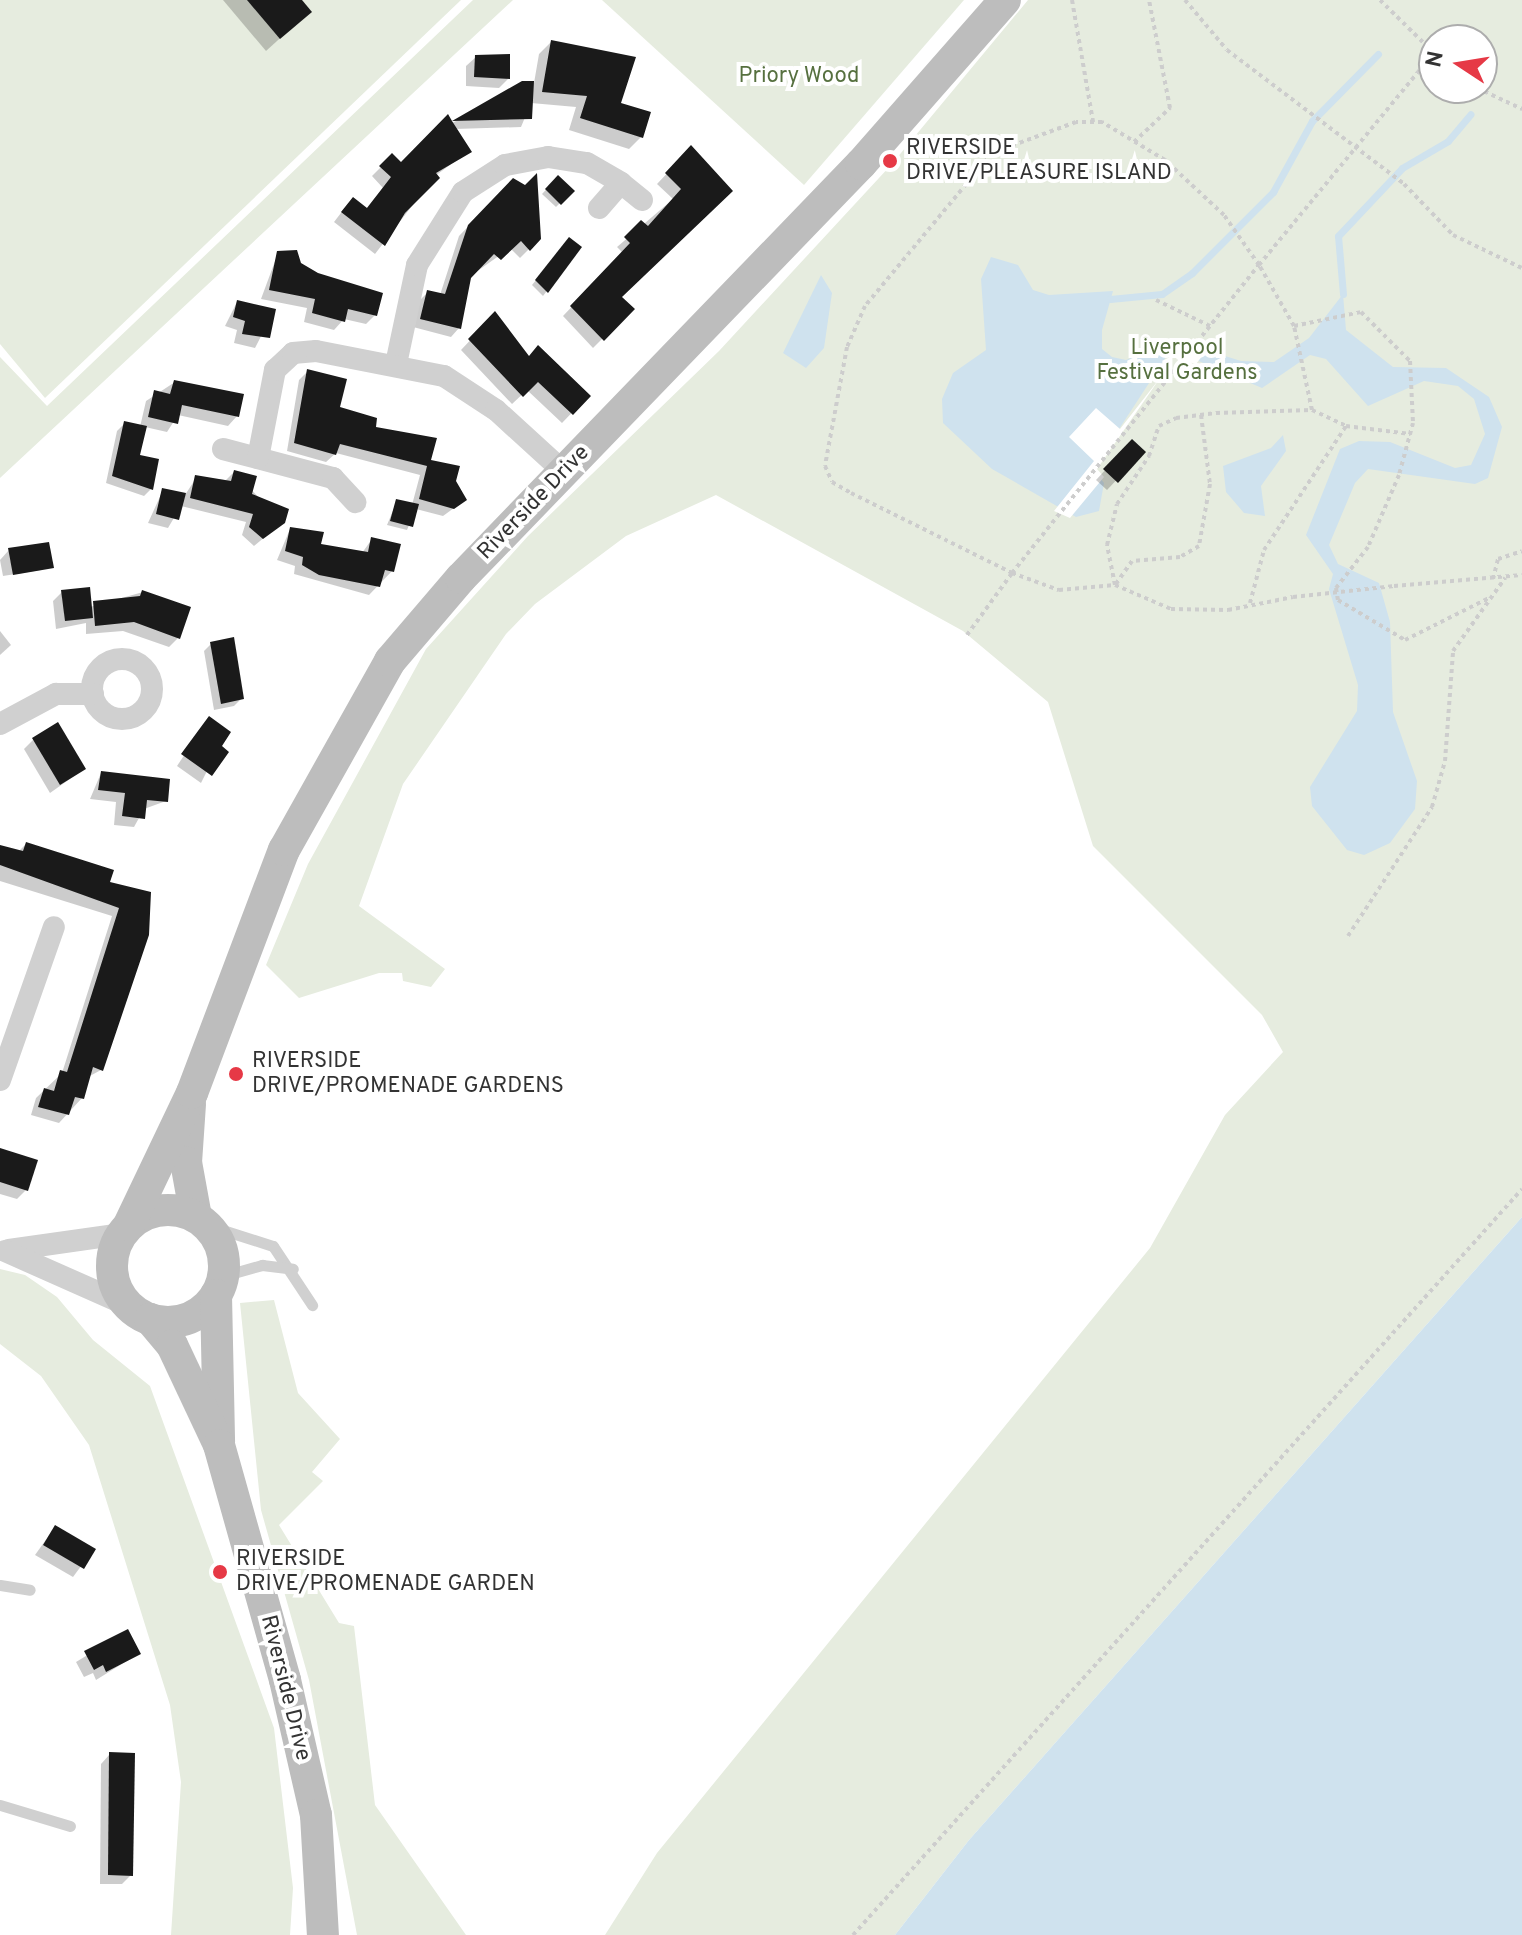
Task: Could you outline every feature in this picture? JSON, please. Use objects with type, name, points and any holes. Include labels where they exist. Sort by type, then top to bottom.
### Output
[{"type":"street","name":"Riverside Drive","points":[[125,1229],[192,1093],[284,850],[331,758],[390,661],[861,164],[1005,0]]},
{"type":"street","points":[[396,364],[417,265],[463,192],[505,165],[548,157],[587,163],[642,200]]},
{"type":"street","points":[[599,208],[621,183]]},
{"type":"street","points":[[258,458],[270,382],[293,353],[396,364],[472,391],[565,473]]},
{"type":"street","points":[[223,449],[333,478],[355,502]]},
{"type":"street","points":[[0,724],[56,694],[93,694]]},
{"type":"street","points":[[0,1080],[54,927]]},
{"type":"street","name":"Riverside Drive","points":[[192,1093],[186,1162],[202,1221]]},
{"type":"street","points":[[161,1209],[202,1221],[224,1257],[220,1285],[187,1318],[139,1312],[2,1250],[125,1229],[161,1209]]},
{"type":"street","points":[[125,1229],[112,1270],[139,1312]]},
{"type":"street","name":"Riverside Drive","points":[[219,1445],[220,1285]]},
{"type":"street","name":"Riverside Drive","points":[[139,1312],[179,1357],[219,1445],[316,1815],[323,1935]]},
{"type":"lane","points":[[202,1221],[261,1239],[293,1269],[312,1305]]},
{"type":"lane","points":[[220,1285],[262,1265],[293,1269]]},
{"type":"lane","points":[[0,1585],[30,1590]]},
{"type":"lane","points":[[0,1805],[70,1826]]},
{"type":"path","points":[[1072,0],[1093,122]]},
{"type":"path","points":[[1134,142],[1170,108],[1149,0]]},
{"type":"path","points":[[1380,0],[1418,37]]},
{"type":"path","points":[[1188,1],[1227,50],[1386,169],[1453,235],[1522,268]]},
{"type":"path","points":[[967,635],[1027,554],[1418,72]]},
{"type":"path","points":[[1498,98],[1522,109]]},
{"type":"path","points":[[1312,410],[1306,364],[1294,326],[1259,265],[1224,215],[1134,142],[1093,122],[992,153],[949,201],[865,306],[847,347],[828,441],[832,482],[1012,573],[1059,590],[1115,585],[1171,609],[1250,604],[1394,586],[1522,575]]},
{"type":"path","points":[[1156,300],[1210,326]]},
{"type":"path","points":[[1294,326],[1321,316],[1361,312],[1410,361],[1415,386],[1411,434],[1399,475],[1368,547],[1336,588],[1338,600],[1391,634],[1414,637],[1491,597]]},
{"type":"path","points":[[1115,585],[1107,545],[1117,504],[1149,456],[1159,426],[1201,415],[1312,410],[1346,426],[1411,434]]},
{"type":"path","points":[[1115,585],[1132,561],[1180,557],[1199,546],[1210,500],[1201,415]]},
{"type":"path","points":[[1250,604],[1264,550],[1346,426]]},
{"type":"path","points":[[1493,579],[1498,559],[1522,551]]},
{"type":"path","points":[[1348,936],[1441,785],[1453,651],[1505,578]]},
{"type":"path","points":[[853,1935],[1522,1189]]},
{"type":"green space","points":[[0,0],[461,0],[45,398],[0,344]]},
{"type":"green space","points":[[473,0],[513,0],[0,478],[0,357],[47,406]]},
{"type":"green space","name":"Priory Wood","points":[[602,0],[964,0],[804,185]]},
{"type":"green space","name":"Liverpool Festival Gardens","points":[[1028,0],[1522,0],[1522,1217],[969,1840],[895,1935],[605,1935],[657,1853],[1150,1248],[1225,1115],[1283,1052],[1262,1015],[1093,846],[1048,702],[963,631],[716,495],[626,536],[535,604],[506,634],[403,784],[359,906],[445,969],[431,987],[403,981],[402,973],[379,973],[299,998],[266,965],[308,864],[426,649],[528,536],[719,351],[891,165]]},
{"type":"green space","points":[[0,1269],[25,1275],[57,1297],[93,1340],[150,1386],[274,1728],[293,1888],[290,1935],[171,1935],[181,1782],[170,1705],[89,1445],[41,1376],[0,1344]]},
{"type":"green space","points":[[274,1300],[298,1393],[340,1439],[312,1472],[323,1481],[279,1525],[339,1623],[354,1626],[375,1805],[466,1935],[357,1935],[309,1680],[261,1510],[240,1303]]},
{"type":"water","points":[[991,257],[1018,265],[1033,290],[1049,295],[1113,291],[1102,330],[1102,349],[1112,357],[1126,360],[1174,340],[1241,361],[1274,362],[1309,338],[1343,294],[1346,330],[1393,367],[1446,368],[1489,397],[1502,427],[1488,478],[1475,484],[1368,469],[1355,483],[1329,545],[1338,564],[1379,583],[1390,622],[1393,712],[1417,781],[1415,809],[1390,843],[1364,855],[1347,850],[1312,806],[1310,787],[1357,711],[1358,685],[1329,589],[1333,574],[1306,535],[1340,449],[1359,441],[1390,442],[1455,468],[1471,465],[1485,434],[1474,399],[1458,386],[1424,381],[1368,406],[1326,359],[1310,355],[1262,388],[1187,356],[1166,357],[1093,469],[1104,483],[1099,511],[1076,517],[992,469],[943,423],[942,399],[953,373],[986,350],[981,279]]},
{"type":"water","points":[[821,275],[832,293],[824,348],[806,368],[783,353]]},
{"type":"water","points":[[1283,435],[1286,451],[1261,486],[1265,516],[1244,513],[1226,492],[1223,466],[1271,448]]},
{"type":"water","points":[[1522,1217],[1522,1935],[895,1935],[969,1840]]},
{"type":"pier","points":[[1193,338],[1210,346],[1196,364],[1176,359]]},
{"type":"pier","points":[[1160,378],[1097,469],[1104,477],[1070,518],[1054,511],[1094,461],[1069,437],[1096,408],[1120,429]]},
{"type":"building","points":[[247,0],[302,0],[312,12],[280,39]]},
{"type":"building","points":[[551,40],[636,57],[621,103],[651,112],[643,138],[580,118],[587,96],[542,92]]},
{"type":"building","points":[[510,54],[510,79],[474,77],[475,55]]},
{"type":"building","points":[[522,81],[534,81],[532,119],[452,121]]},
{"type":"building","points":[[448,114],[472,152],[436,173],[440,178],[405,213],[385,246],[341,212],[353,197],[367,208],[391,177],[379,166],[392,153],[401,162]]},
{"type":"building","points":[[691,145],[733,191],[622,297],[635,309],[604,341],[570,306],[630,243],[624,237],[641,220],[648,226],[681,189],[665,173]]},
{"type":"building","points":[[537,173],[541,239],[530,251],[521,241],[501,260],[494,254],[471,278],[461,329],[420,319],[427,290],[445,294],[468,225],[513,178],[525,185]]},
{"type":"building","points":[[558,175],[575,191],[561,205],[545,189]]},
{"type":"building","points":[[569,237],[582,247],[548,293],[535,280]]},
{"type":"building","points":[[297,250],[301,263],[318,273],[383,293],[377,316],[348,309],[345,322],[312,313],[315,299],[269,290],[277,251]]},
{"type":"building","points":[[237,300],[276,309],[270,338],[242,334],[245,321],[233,317]]},
{"type":"building","points":[[495,311],[529,356],[538,345],[591,396],[573,415],[538,382],[523,397],[468,339]]},
{"type":"building","points":[[307,369],[347,379],[340,407],[377,418],[376,427],[437,438],[431,460],[460,466],[456,481],[467,500],[454,509],[419,499],[427,466],[340,444],[336,455],[294,443]]},
{"type":"building","points":[[174,380],[244,394],[239,417],[182,405],[178,424],[148,417],[154,390],[170,394]]},
{"type":"building","points":[[124,421],[147,426],[140,455],[159,459],[153,490],[112,476]]},
{"type":"building","points":[[1132,439],[1146,452],[1118,483],[1103,469]]},
{"type":"building","points":[[234,470],[257,476],[252,494],[289,509],[285,523],[263,539],[249,527],[253,514],[190,498],[195,475],[231,481]]},
{"type":"building","points":[[162,488],[186,493],[179,520],[156,514]]},
{"type":"building","points":[[396,499],[419,504],[413,527],[390,521]]},
{"type":"building","points":[[290,527],[324,532],[321,544],[368,552],[371,537],[401,544],[394,572],[385,570],[380,587],[319,575],[302,565],[303,557],[285,551]]},
{"type":"building","points":[[49,542],[54,568],[13,575],[8,548]]},
{"type":"building","points":[[90,587],[93,618],[65,621],[61,590]]},
{"type":"building","points":[[142,590],[191,607],[180,639],[134,622],[95,626],[93,601],[140,596]]},
{"type":"building","points":[[234,637],[244,699],[221,704],[210,642]]},
{"type":"building","points":[[209,716],[231,732],[222,746],[229,752],[212,776],[181,754]]},
{"type":"building","points":[[58,722],[86,769],[60,785],[32,738]]},
{"type":"building","points":[[101,771],[170,779],[168,802],[147,800],[145,819],[122,816],[125,793],[98,790]]},
{"type":"building","points":[[26,842],[114,870],[110,882],[151,892],[149,935],[103,1071],[93,1067],[84,1099],[75,1097],[69,1115],[38,1107],[44,1088],[54,1091],[60,1070],[67,1072],[119,908],[0,865],[0,845],[23,851]]},
{"type":"building","points":[[0,1148],[38,1160],[28,1191],[0,1182]]},
{"type":"building","points":[[55,1525],[96,1549],[84,1569],[43,1545]]},
{"type":"building","points":[[128,1629],[141,1654],[106,1672],[103,1665],[94,1670],[84,1651]]},
{"type":"building","points":[[109,1752],[135,1753],[133,1876],[108,1875]]},
{"type":"waterway","points":[[1110,299],[1162,294],[1192,273],[1273,192],[1312,121],[1378,54]]},
{"type":"waterway","points":[[1343,294],[1338,236],[1402,168],[1448,141],[1471,114]]},
{"type":"place","name":"RIVERSIDE DRIVE/PLEASURE ISLAND","points":[[890,161]]},
{"type":"place","name":"RIVERSIDE DRIVE/PROMENADE GARDENS","points":[[236,1074]]},
{"type":"place","name":"RIVERSIDE DRIVE/PROMENADE GARDEN","points":[[220,1572]]}]
